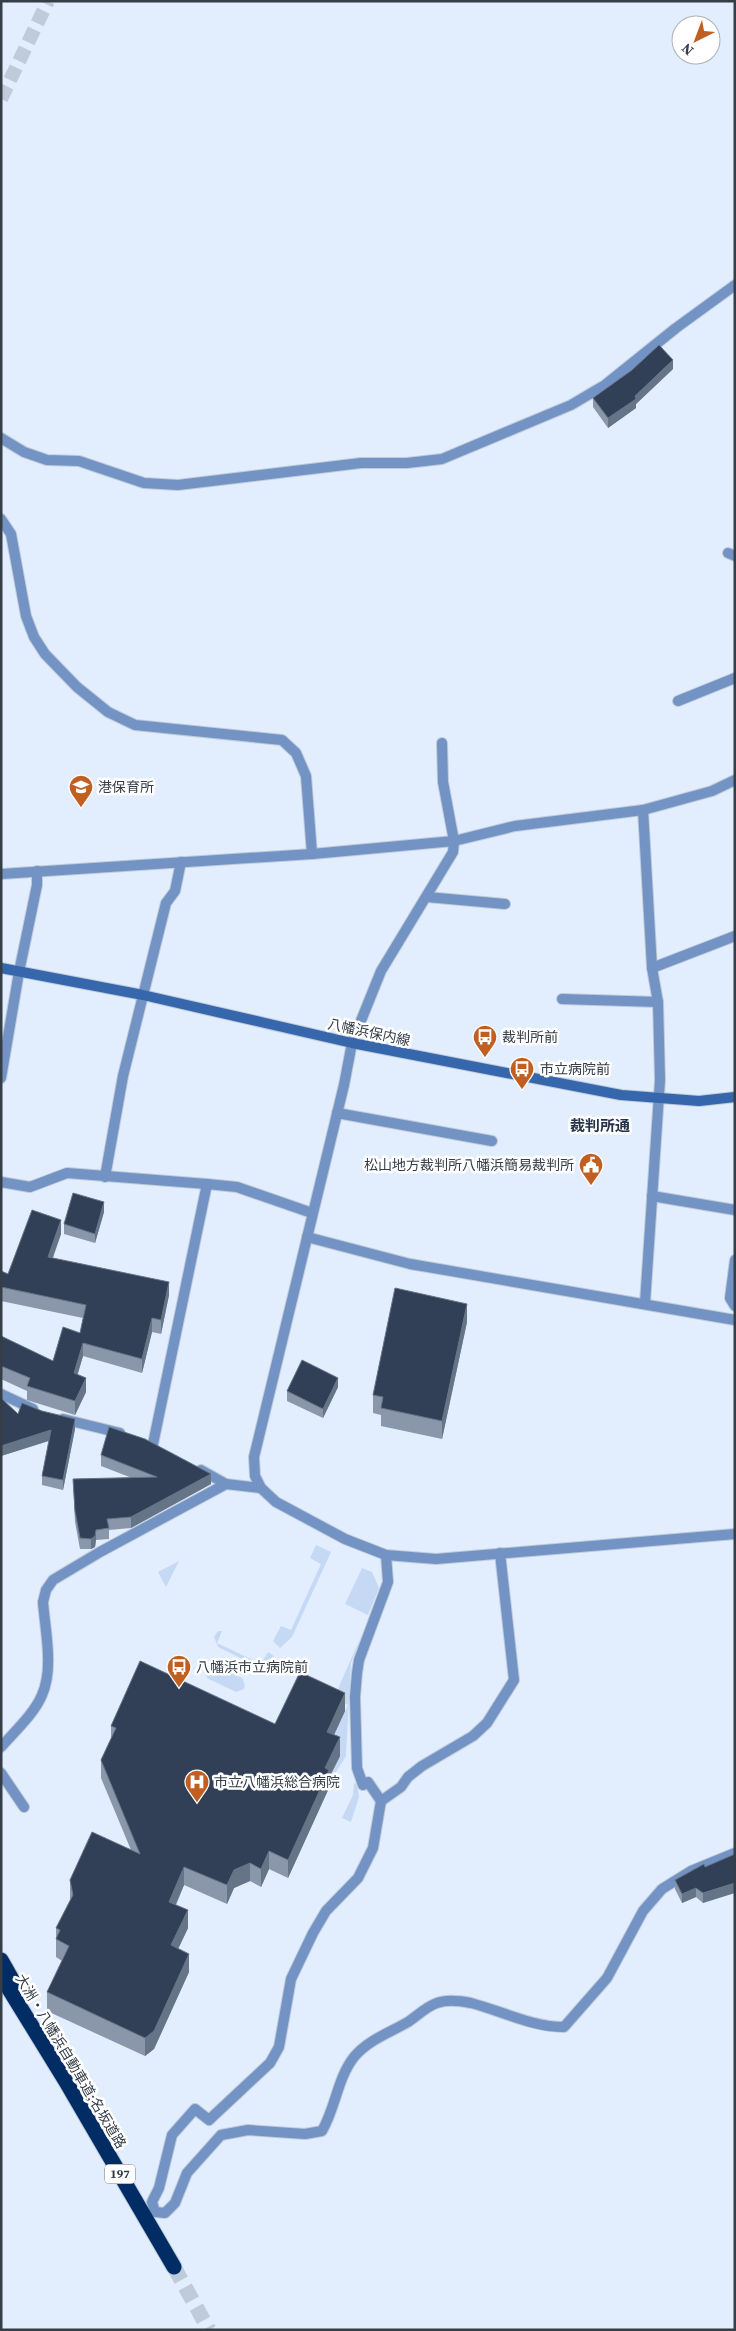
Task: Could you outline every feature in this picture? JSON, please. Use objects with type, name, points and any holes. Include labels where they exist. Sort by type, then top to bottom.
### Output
[{"type":"highway","points":[[1,1960],[65,2080]]},
{"type":"highway","name":"大洲・八幡浜自動車道;名坂道路","points":[[1,1976],[65,2080],[174,2267]]},
{"type":"main road","name":"八幡浜保内線","points":[[1,968],[143,995],[352,1043],[621,1095],[699,1101],[735,1097]]},
{"type":"street","points":[[1,438],[24,452],[47,460],[79,461],[144,483],[178,484],[361,464],[407,463],[442,458],[571,405],[605,385],[676,328],[735,285]]},
{"type":"street","points":[[1,519],[11,534],[26,616],[34,637],[45,654],[77,687],[108,712],[135,725],[282,740],[296,753],[306,776],[312,854]]},
{"type":"street","points":[[678,701],[735,678]]},
{"type":"street","points":[[442,743],[443,782],[454,841],[453,852],[381,971],[352,1043],[337,1113],[254,1457],[255,1476],[261,1488],[276,1502],[357,1545],[386,1555],[436,1559],[735,1534]]},
{"type":"street","points":[[1,874],[312,854],[454,841],[515,826],[643,810],[712,791],[735,780]]},
{"type":"street","points":[[643,810],[652,968],[658,1002],[660,1080],[645,1303]]},
{"type":"street","points":[[105,1177],[123,1076],[166,903],[175,891],[181,862]]},
{"type":"street","points":[[1,1078],[19,972],[37,885],[37,871]]},
{"type":"street","points":[[427,897],[505,904]]},
{"type":"street","points":[[652,968],[735,936]]},
{"type":"street","points":[[562,999],[658,1002]]},
{"type":"street","points":[[337,1113],[492,1141]]},
{"type":"street","points":[[1,1182],[30,1187],[67,1173],[207,1184],[237,1188],[312,1212]]},
{"type":"street","points":[[153,1445],[207,1184]]},
{"type":"street","points":[[652,1196],[735,1210]]},
{"type":"street","points":[[307,1237],[410,1264],[735,1320]]},
{"type":"street","points":[[735,1260],[730,1298],[735,1306]]},
{"type":"street","points":[[1,1394],[12,1401],[49,1415],[129,1436]]},
{"type":"street","points":[[194,1466],[226,1484],[261,1488]]},
{"type":"street","points":[[1,1747],[32,1711],[42,1696],[47,1682],[43,1602],[46,1590],[53,1580],[100,1552],[226,1484]]},
{"type":"street","points":[[381,1801],[401,1787],[408,1777],[422,1766],[474,1736],[487,1723],[514,1680],[500,1553]]},
{"type":"street","points":[[386,1555],[388,1582],[359,1660],[355,1697],[357,1768],[363,1784],[368,1782],[381,1801],[373,1848],[358,1878],[326,1911],[291,1978],[279,2047],[270,2063],[209,2120],[195,2109],[172,2135],[159,2188],[152,2202],[155,2212],[165,2213],[175,2203],[187,2173],[221,2135],[248,2130],[304,2134],[322,2131],[331,2115],[340,2083],[354,2058],[368,2043],[408,2022],[436,2003],[449,2000],[470,2003],[549,2027],[564,2027],[578,2013],[606,1978],[643,1911],[662,1889],[691,1871],[735,1854]]},
{"type":"street","points":[[1,1773],[24,1807]]},
{"type":"shaded area","points":[[316,1545],[331,1552],[292,1637],[280,1648],[273,1641],[281,1626],[291,1630],[321,1564],[310,1558]]},
{"type":"shaded area","points":[[179,1561],[166,1587],[158,1572]]},
{"type":"shaded area","points":[[362,1568],[372,1572],[379,1588],[368,1615],[345,1604]]},
{"type":"shaded area","points":[[218,1631],[222,1631],[217,1643],[259,1663],[262,1662],[268,1652],[274,1656],[263,1665],[255,1665],[218,1647],[214,1637]]},
{"type":"shaded area","points":[[362,1634],[351,1663],[346,1756],[333,1777],[330,1776],[339,1756],[327,1750],[348,1705],[334,1698]]},
{"type":"shaded area","points":[[210,1665],[242,1678],[245,1685],[244,1689],[236,1692],[207,1678],[205,1669]]},
{"type":"shaded area","points":[[357,1782],[359,1797],[351,1822],[342,1818],[353,1795],[354,1784]]},
{"type":"building","points":[[659,345],[673,360],[635,396],[636,399],[608,418],[593,398],[632,370]]},
{"type":"building","points":[[73,1193],[104,1202],[95,1234],[64,1224]]},
{"type":"building","points":[[32,1210],[61,1220],[48,1257],[169,1282],[161,1320],[152,1318],[142,1359],[83,1343],[74,1373],[86,1378],[75,1401],[27,1386],[30,1378],[1,1366],[1,1336],[53,1361],[63,1327],[80,1333],[86,1305],[1,1287],[1,1271],[8,1274]]},
{"type":"building","points":[[395,1288],[467,1304],[442,1421],[381,1408],[383,1397],[373,1395]]},
{"type":"building","points":[[302,1360],[338,1378],[323,1409],[287,1391]]},
{"type":"building","points":[[1,1398],[18,1414],[22,1403],[42,1411],[75,1419],[63,1480],[42,1476],[51,1430],[1,1446]]},
{"type":"building","points":[[109,1427],[145,1439],[211,1474],[131,1517],[107,1519],[109,1528],[96,1530],[95,1536],[91,1539],[80,1538],[75,1511],[73,1479],[157,1477],[101,1455]]},
{"type":"building","points":[[140,1661],[275,1724],[300,1672],[345,1693],[327,1732],[340,1737],[325,1768],[329,1770],[288,1860],[269,1851],[261,1869],[250,1863],[234,1870],[227,1885],[184,1867],[169,1902],[188,1910],[171,1945],[189,1954],[154,2031],[145,2038],[47,1992],[69,1946],[56,1939],[60,1930],[56,1928],[73,1895],[70,1880],[92,1832],[140,1854],[101,1760],[116,1728],[111,1726]]},
{"type":"building","points":[[735,1854],[735,1883],[703,1893],[696,1888],[682,1894],[675,1880],[704,1864],[705,1867]]},
{"type":"tunnel","points":[[1,99],[48,1]]},
{"type":"tunnel","points":[[174,2267],[209,2330]]},
{"type":"place","name":"港保育所","points":[[81,808]]},
{"type":"place","name":"裁判所前","points":[[485,1058]]},
{"type":"place","name":"市立病院前","points":[[522,1090]]},
{"type":"place","name":"松山地方裁判所八幡浜簡易裁判所","points":[[591,1186]]},
{"type":"place","name":"八幡浜市立病院前","points":[[179,1688]]},
{"type":"place","name":"市立八幡浜総合病院","points":[[197,1803]]},
{"type":"district","name":"裁判所通","points":[[600,1126]]}]
